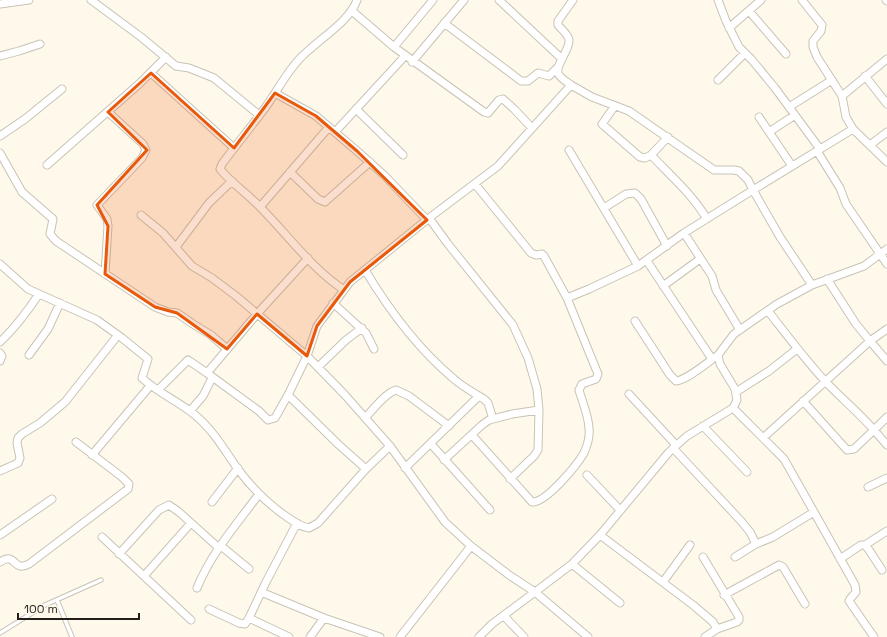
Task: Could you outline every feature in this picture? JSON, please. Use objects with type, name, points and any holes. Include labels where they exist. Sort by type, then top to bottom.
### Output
[{"type":"street","points":[[0,4],[28,0]]},
{"type":"street","points":[[91,0],[141,36],[176,66],[189,68],[214,78],[258,115]]},
{"type":"street","points":[[344,290],[333,282],[308,258],[260,207],[220,169],[287,75],[307,51],[329,34],[352,11],[356,0]]},
{"type":"street","points":[[394,48],[433,0]]},
{"type":"street","points":[[412,62],[464,0]]},
{"type":"street","points":[[499,0],[562,59]]},
{"type":"street","points":[[444,23],[521,81],[528,81],[538,73],[549,76],[558,67],[567,50],[569,38],[558,25],[558,21],[573,0]]},
{"type":"street","points":[[718,0],[735,41],[776,88],[795,115],[818,150],[840,188],[846,204],[884,252],[887,264]]},
{"type":"street","points":[[729,28],[761,0]]},
{"type":"street","points":[[802,0],[822,25],[821,31],[813,41],[813,47],[842,96],[846,117],[854,129],[887,162]]},
{"type":"street","points":[[352,11],[412,62],[486,113],[490,112],[499,100],[502,99],[532,128]]},
{"type":"street","points":[[749,11],[786,54]]},
{"type":"street","points":[[0,56],[40,44]]},
{"type":"street","points":[[718,80],[744,53]]},
{"type":"street","points":[[260,207],[290,172],[332,129],[356,109],[405,56]]},
{"type":"street","points":[[47,165],[108,112],[166,58]]},
{"type":"street","points":[[842,96],[887,59]]},
{"type":"street","points":[[558,67],[557,72],[559,76],[571,85],[614,107],[629,111],[706,166],[714,170],[739,171],[748,180],[780,237],[812,286]]},
{"type":"street","points":[[151,73],[234,148]]},
{"type":"street","points":[[865,76],[887,104]]},
{"type":"street","points":[[789,107],[832,80]]},
{"type":"street","points":[[158,390],[188,360],[268,420],[275,418],[307,356],[317,326],[350,282],[428,219],[498,166],[571,85]]},
{"type":"street","points":[[0,136],[25,119],[62,89]]},
{"type":"street","points":[[275,93],[316,116],[384,175],[428,219],[513,325],[528,358],[537,389],[540,410],[538,450],[534,456],[510,479]]},
{"type":"street","points":[[614,107],[602,122],[603,126],[640,157],[645,158],[651,155],[668,138]]},
{"type":"street","points":[[356,109],[403,155]]},
{"type":"street","points":[[105,274],[108,226],[107,219],[97,205],[142,158],[146,150],[143,144],[108,112]]},
{"type":"street","points":[[769,132],[795,115]]},
{"type":"street","points":[[759,117],[792,166]]},
{"type":"street","points":[[567,298],[589,290],[647,261],[684,233],[854,129]]},
{"type":"street","points":[[870,145],[887,132]]},
{"type":"street","points":[[569,150],[638,266]]},
{"type":"street","points":[[0,153],[22,192],[53,219],[53,224],[50,230],[52,237],[156,307],[168,312],[178,313],[211,335],[227,349]]},
{"type":"street","points":[[651,155],[687,191],[698,204],[707,219]]},
{"type":"street","points":[[290,172],[318,199],[325,202],[370,162]]},
{"type":"street","points":[[176,247],[209,203],[232,181]]},
{"type":"street","points":[[472,435],[532,502],[539,501],[561,481],[580,458],[587,444],[589,429],[579,390],[582,384],[596,378],[598,374],[567,298],[544,256],[542,254],[536,255],[531,253],[475,184]]},
{"type":"street","points":[[604,208],[626,194],[635,193],[641,199],[667,246]]},
{"type":"street","points":[[141,215],[163,233],[192,266],[230,292],[307,356],[345,395],[390,446],[445,522],[471,546],[509,575],[535,592],[588,637]]},
{"type":"street","points":[[684,233],[712,276],[716,290],[740,330]]},
{"type":"street","points":[[635,321],[670,375],[676,380],[682,380],[715,357],[734,334],[768,310],[797,293],[827,279],[864,266],[884,252]]},
{"type":"street","points":[[190,412],[203,396],[210,375],[227,349],[308,258]]},
{"type":"street","points":[[663,286],[700,259]]},
{"type":"street","points":[[479,637],[492,624],[572,564],[600,535],[675,447],[687,436],[733,408],[737,400],[735,388],[720,364],[663,286],[647,261]]},
{"type":"street","points":[[0,264],[28,289],[97,320],[148,359],[142,378],[150,386],[190,412],[217,438],[259,494],[279,511],[304,527],[309,528],[313,526],[366,469],[390,446]]},
{"type":"street","points":[[365,270],[381,297],[432,359],[455,380],[488,403],[493,419]]},
{"type":"street","points":[[827,279],[856,324],[887,361]]},
{"type":"street","points":[[0,342],[12,331],[39,294]]},
{"type":"street","points":[[29,355],[48,329],[60,303]]},
{"type":"street","points":[[334,303],[362,328],[370,339],[374,349]]},
{"type":"street","points":[[768,310],[797,349],[825,381],[862,417],[887,445]]},
{"type":"street","points":[[318,368],[346,340],[362,328]]},
{"type":"street","points":[[763,438],[870,340],[887,329]]},
{"type":"street","points":[[0,471],[18,463],[20,458],[16,443],[18,438],[65,402],[118,335]]},
{"type":"street","points":[[736,392],[769,371],[797,349]]},
{"type":"street","points":[[0,353],[2,356],[0,361]]},
{"type":"street","points":[[92,455],[150,386]]},
{"type":"street","points":[[365,418],[392,391],[396,390],[409,396],[449,426]]},
{"type":"street","points":[[629,394],[741,521],[750,532],[756,544]]},
{"type":"street","points":[[288,395],[366,469]]},
{"type":"street","points":[[406,468],[479,396]]},
{"type":"street","points":[[803,401],[847,450],[854,449],[887,417]]},
{"type":"street","points":[[733,408],[784,460],[856,590],[849,601],[874,637]]},
{"type":"street","points":[[444,460],[482,425],[493,419],[540,410]]},
{"type":"street","points":[[703,426],[747,472]]},
{"type":"street","points":[[0,562],[7,558],[11,559],[19,566],[23,567],[29,564],[128,489],[129,484],[127,481],[76,442]]},
{"type":"street","points":[[431,444],[490,510]]},
{"type":"street","points":[[212,502],[238,468]]},
{"type":"street","points":[[587,475],[620,510]]},
{"type":"street","points":[[868,487],[887,478]]},
{"type":"street","points":[[198,588],[203,573],[259,494]]},
{"type":"street","points":[[0,535],[52,499]]},
{"type":"street","points":[[119,554],[160,510],[169,505],[249,569]]},
{"type":"street","points":[[735,556],[772,537],[814,512]]},
{"type":"street","points":[[144,576],[191,523]]},
{"type":"street","points":[[209,609],[245,624],[297,523]]},
{"type":"street","points":[[840,559],[861,545],[865,546],[887,531]]},
{"type":"street","points":[[600,535],[713,622],[718,630]]},
{"type":"street","points":[[102,537],[190,620]]},
{"type":"street","points":[[663,582],[690,545]]},
{"type":"street","points":[[400,637],[471,546]]},
{"type":"street","points":[[865,546],[882,570]]},
{"type":"street","points":[[702,557],[739,618],[737,622],[705,637]]},
{"type":"street","points":[[572,564],[620,603]]},
{"type":"street","points":[[724,595],[779,565],[782,567],[805,604]]},
{"type":"street","points":[[262,592],[324,618],[380,637]]},
{"type":"street","points":[[504,616],[524,637]]},
{"type":"street","points":[[249,618],[290,637]]},
{"type":"street","points":[[310,637],[324,618]]},
{"type":"lane","points":[[0,633],[45,605],[101,580]]},
{"type":"lane","points":[[57,600],[72,637]]},
{"type":"highlighted area","points":[[151,73],[234,148],[275,93],[316,116],[357,151],[427,220],[350,282],[317,326],[307,356],[257,314],[227,349],[177,313],[155,307],[105,274],[108,226],[97,205],[147,150],[108,112]]}]
